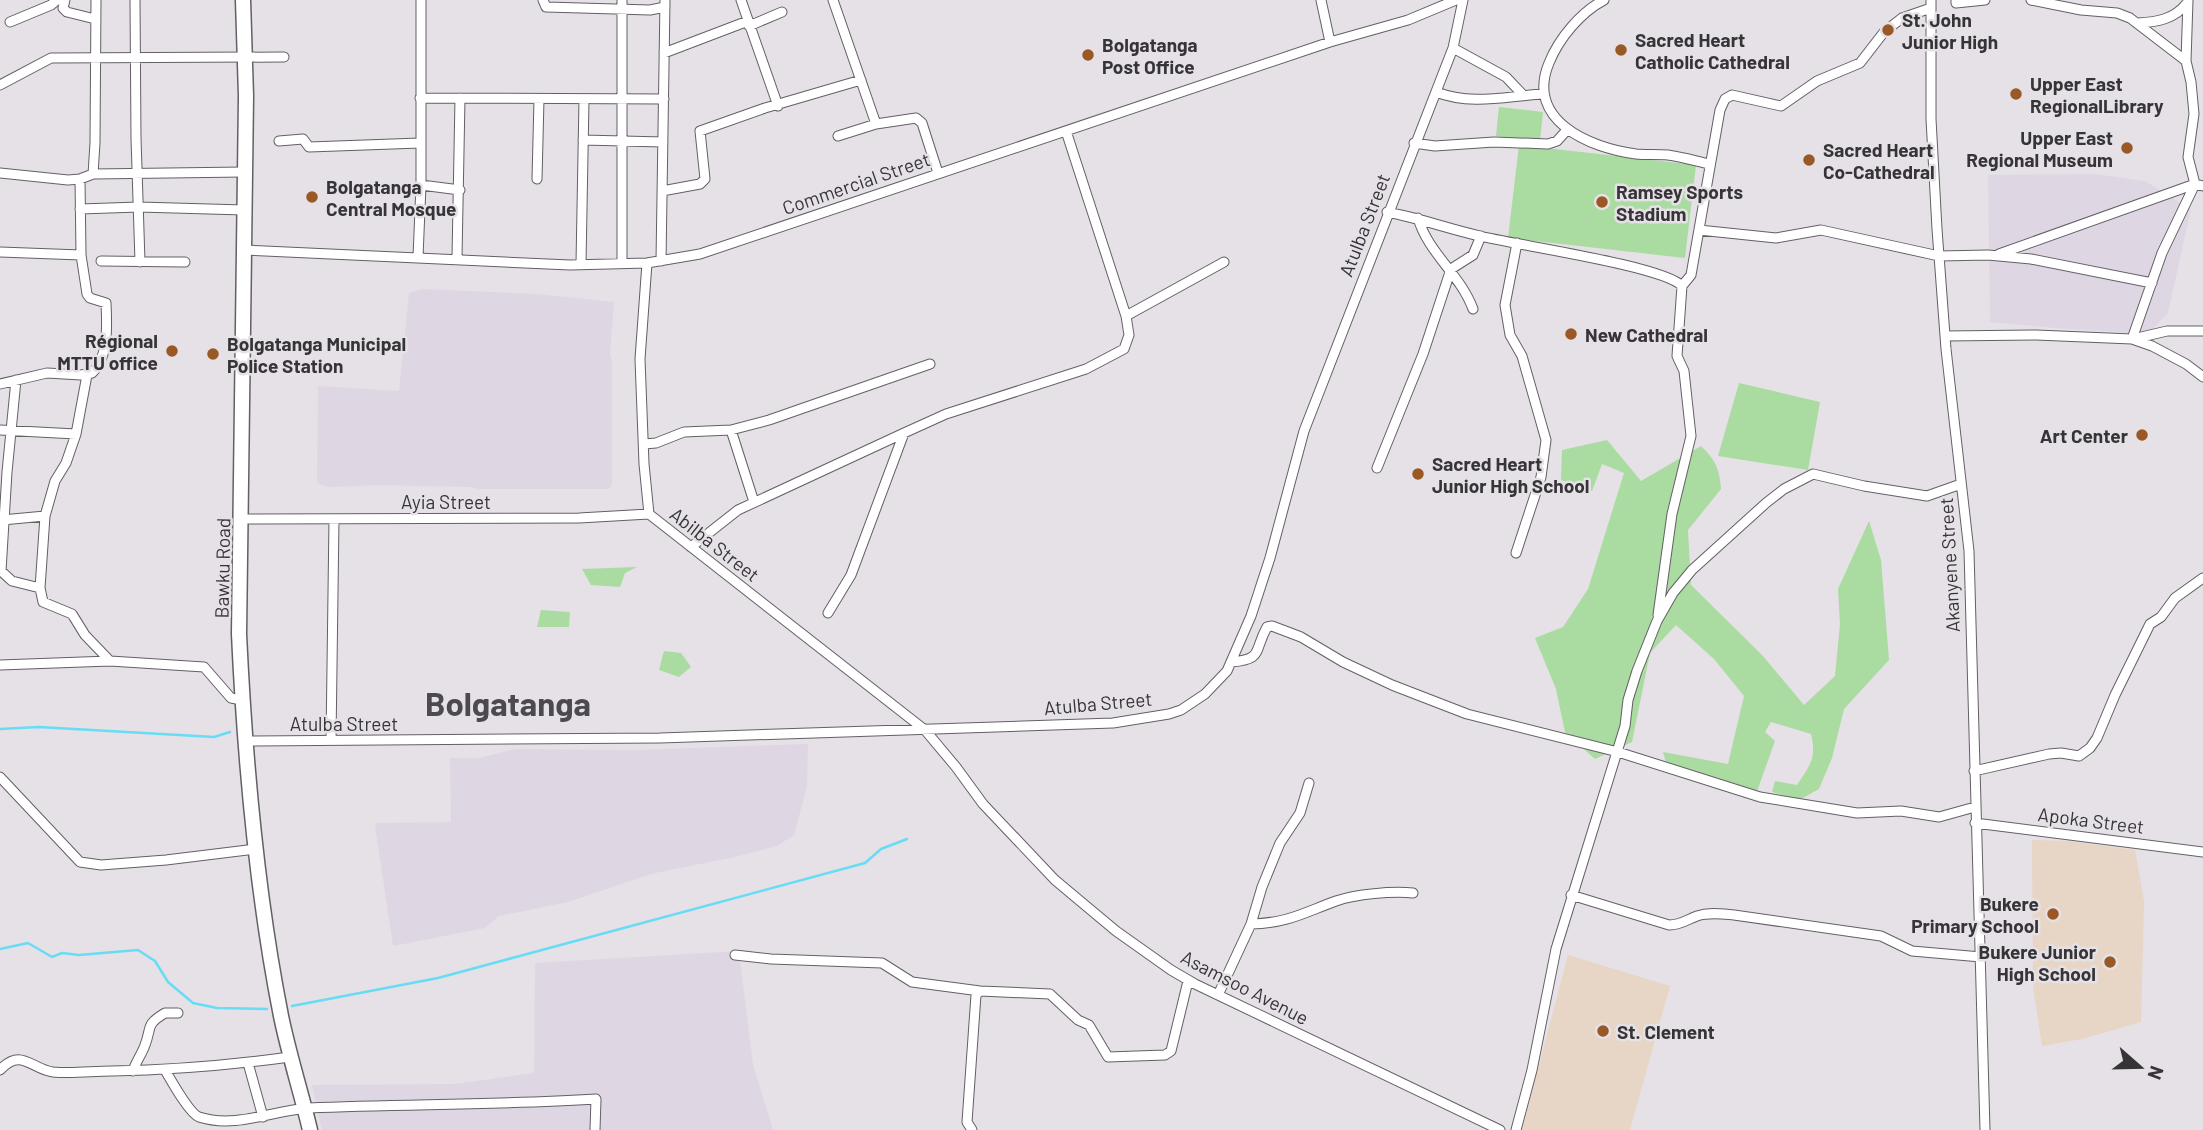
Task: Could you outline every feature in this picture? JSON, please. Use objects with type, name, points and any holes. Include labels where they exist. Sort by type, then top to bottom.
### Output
[{"type":"highway","name":"Bawku Road","points":[[243,0],[246,96],[241,412],[243,519],[239,634],[242,700],[256,849],[274,975],[290,1057],[310,1130]]},
{"type":"street","points":[[10,22],[57,0]]},
{"type":"street","points":[[65,0],[63,8],[68,12],[95,19]]},
{"type":"street","points":[[93,174],[96,0]]},
{"type":"street","points":[[135,0],[140,262]]},
{"type":"street","points":[[418,257],[421,185],[421,0]]},
{"type":"street","points":[[542,0],[546,7],[622,4],[650,10],[665,3],[661,261]]},
{"type":"street","points":[[741,0],[778,106]]},
{"type":"street","points":[[833,0],[876,124]]},
{"type":"street","points":[[1321,0],[1330,42]]},
{"type":"street","name":"Commercial Street","points":[[244,250],[581,264],[647,263],[700,254],[1330,42],[1408,20],[1456,0]]},
{"type":"street","name":"Atulba Street","points":[[245,741],[660,738],[1113,723],[1169,714],[1205,694],[1220,680],[1231,662],[1251,616],[1270,558],[1304,430],[1453,48],[1463,0]]},
{"type":"street","points":[[1604,0],[1589,8],[1552,56],[1543,77],[1544,94],[1551,113],[1567,130],[1592,143],[1636,154],[1668,155],[1710,164]]},
{"type":"street","points":[[1956,0],[1956,3],[1984,0]]},
{"type":"street","points":[[2031,0],[2081,10],[2117,13],[2137,23],[2186,61]]},
{"type":"street","points":[[2137,23],[2154,22],[2180,13],[2188,1]]},
{"type":"street","points":[[2132,339],[2162,253],[2199,185],[2188,157],[2194,114],[2186,61],[2188,1]]},
{"type":"street","points":[[622,4],[622,263]]},
{"type":"street","points":[[1657,621],[1672,514],[1691,436],[1684,371],[1677,356],[1682,286],[1691,275],[1720,110],[1725,99],[1732,95],[1780,106],[1817,81],[1860,63],[1884,32],[1902,18],[1931,4]]},
{"type":"street","name":"Akanyene Street","points":[[1931,4],[1931,119],[1939,256],[1945,336],[1969,551],[1985,1130]]},
{"type":"street","points":[[664,53],[782,12]]},
{"type":"street","points":[[1453,48],[1506,77],[1522,95]]},
{"type":"street","points":[[0,85],[51,58],[284,57]]},
{"type":"street","points":[[662,191],[700,184],[705,179],[700,131],[861,80]]},
{"type":"street","points":[[1436,92],[1452,99],[1475,101],[1544,94]]},
{"type":"street","points":[[420,98],[664,99]]},
{"type":"street","points":[[457,258],[460,98]]},
{"type":"street","points":[[537,179],[540,99]]},
{"type":"street","points":[[581,264],[584,99]]},
{"type":"street","points":[[838,136],[876,124],[916,118],[922,122],[938,173]]},
{"type":"street","points":[[1414,144],[1548,144],[1557,141],[1567,130]]},
{"type":"street","points":[[691,547],[738,510],[904,433],[946,414],[1086,369],[1124,349],[1129,335],[1126,316],[1066,131]]},
{"type":"street","points":[[279,141],[303,139],[309,147],[420,143]]},
{"type":"street","points":[[583,140],[663,142]]},
{"type":"street","points":[[0,173],[68,180],[93,174],[244,172]]},
{"type":"street","points":[[0,384],[47,373],[88,375],[101,361],[107,320],[106,303],[90,298],[87,294],[81,255],[80,179]]},
{"type":"street","points":[[421,185],[460,190]]},
{"type":"street","points":[[1994,255],[2199,185]]},
{"type":"street","points":[[80,209],[139,206],[244,210]]},
{"type":"street","points":[[1387,212],[1481,236],[1645,271],[1682,286]]},
{"type":"street","points":[[1418,218],[1423,234],[1451,270],[1474,309]]},
{"type":"street","points":[[1699,230],[1776,238],[1821,230],[1939,256],[1994,255],[2031,258],[2152,283]]},
{"type":"street","points":[[1377,468],[1423,354],[1451,270],[1473,255],[1481,236]]},
{"type":"street","points":[[1516,553],[1541,477],[1546,440],[1522,356],[1510,335],[1505,305],[1517,243]]},
{"type":"street","points":[[0,253],[81,255]]},
{"type":"street","points":[[101,261],[184,262]]},
{"type":"street","points":[[1126,316],[1224,262]]},
{"type":"street","name":"Abilba Street","points":[[647,263],[640,359],[649,514],[925,730]]},
{"type":"street","points":[[1945,336],[2036,335],[2132,339],[2167,331],[2203,331]]},
{"type":"street","points":[[2132,339],[2186,364],[2203,377]]},
{"type":"street","points":[[644,444],[656,443],[684,432],[731,430],[769,420],[930,364]]},
{"type":"street","points":[[88,375],[76,434],[66,463],[55,481],[45,516],[40,588],[43,602],[72,614],[85,635],[110,661]]},
{"type":"street","points":[[16,380],[3,471],[0,570],[12,581],[40,588]]},
{"type":"street","points":[[0,430],[76,434]]},
{"type":"street","points":[[731,430],[754,502]]},
{"type":"street","points":[[828,612],[851,575],[904,433]]},
{"type":"street","points":[[1516,1130],[1532,1070],[1556,948],[1618,751],[1628,700],[1657,621],[1673,593],[1692,570],[1766,503],[1784,489],[1813,474],[1864,486],[1927,496],[1961,484]]},
{"type":"street","name":"Ayia Street","points":[[243,519],[579,518],[649,514]]},
{"type":"street","points":[[3,520],[45,516]]},
{"type":"street","points":[[331,740],[334,519]]},
{"type":"street","points":[[1974,771],[2049,754],[2079,756],[2086,752],[2097,738],[2150,624],[2161,617],[2175,598],[2201,583]]},
{"type":"street","points":[[1231,662],[1250,660],[1255,656],[1267,628],[1272,626],[1301,637],[1343,662],[1392,685],[1467,714],[1618,751],[1760,797],[1857,813],[1901,811],[1939,817],[1975,807]]},
{"type":"street","points":[[0,665],[110,661],[205,667],[231,698],[242,700]]},
{"type":"street","name":"Asamsoo Avenue","points":[[925,730],[983,804],[1055,880],[1116,931],[1188,981],[1500,1130]]},
{"type":"street","points":[[0,777],[80,862],[101,865],[256,849]]},
{"type":"street","points":[[1218,995],[1251,924],[1266,876],[1280,844],[1300,813],[1310,783]]},
{"type":"street","name":"Apoka Street","points":[[1975,823],[2203,852]]},
{"type":"street","points":[[1251,924],[1277,923],[1353,897],[1413,893]]},
{"type":"street","points":[[1571,895],[1669,925],[1681,925],[1699,915],[1734,915],[1881,936],[1912,950],[1981,957]]},
{"type":"street","points":[[735,956],[882,963],[912,982],[980,991],[1052,995],[1077,1020],[1089,1025],[1108,1057],[1168,1054],[1173,1047],[1188,981]]},
{"type":"street","points":[[972,1130],[967,1122],[976,995],[980,991]]},
{"type":"street","points":[[133,1071],[146,1044],[149,1026],[165,1013],[178,1013]]},
{"type":"street","points":[[0,1070],[7,1062],[21,1059],[51,1072],[165,1070],[290,1057]]},
{"type":"street","points":[[248,1063],[263,1117]]},
{"type":"street","points":[[165,1070],[195,1115],[232,1121],[305,1109],[596,1100],[596,1130]]},
{"type":"shaded area","points":[[2095,174],[2145,181],[2191,209],[2168,313],[2148,334],[1990,322],[1988,175]]},
{"type":"shaded area","points":[[422,289],[537,294],[614,302],[610,354],[612,484],[609,489],[478,489],[378,485],[328,487],[317,483],[318,386],[399,391],[409,293]]},
{"type":"shaded area","points":[[808,744],[807,786],[794,835],[777,846],[651,874],[568,902],[499,916],[485,928],[393,946],[375,826],[377,823],[451,822],[450,758],[480,758],[515,749],[634,750]]},
{"type":"shaded area","points":[[2032,840],[2068,841],[2135,850],[2144,901],[2141,1022],[2082,1039],[2042,1046],[2033,987]]},
{"type":"shaded area","points":[[739,951],[753,1065],[773,1130],[322,1130],[312,1085],[455,1084],[534,1073],[535,963]]},
{"type":"shaded area","name":"St. Clement","points":[[1568,955],[1670,986],[1630,1130],[1522,1130]]},
{"type":"green space","points":[[1499,107],[1543,112],[1540,141],[1496,136]]},
{"type":"green space","name":"Ramsey Sports Stadium","points":[[1519,145],[1696,165],[1685,258],[1508,238]]},
{"type":"green space","points":[[1739,383],[1820,402],[1808,470],[1718,456]]},
{"type":"green space","points":[[1607,440],[1641,481],[1701,446],[1710,456],[1718,470],[1721,489],[1688,530],[1691,585],[1762,655],[1804,705],[1835,676],[1840,624],[1838,589],[1869,521],[1881,560],[1889,660],[1844,709],[1832,758],[1819,789],[1799,800],[1772,792],[1775,781],[1797,785],[1809,767],[1813,749],[1811,734],[1771,722],[1765,732],[1775,741],[1756,794],[1668,769],[1663,752],[1728,764],[1744,696],[1714,659],[1676,625],[1650,653],[1632,742],[1595,759],[1565,732],[1556,689],[1535,638],[1563,627],[1588,589],[1624,473],[1602,464],[1592,491],[1561,480],[1562,450]]},
{"type":"green space","points":[[637,567],[625,573],[620,587],[591,585],[582,569]]},
{"type":"green space","points":[[541,610],[570,612],[569,627],[537,627]]},
{"type":"green space","points":[[664,651],[681,653],[691,667],[679,677],[659,670]]},
{"type":"waterway","points":[[0,729],[39,727],[214,737],[230,732]]},
{"type":"waterway","points":[[292,1006],[438,978],[865,863],[881,849],[907,839]]},
{"type":"waterway","points":[[0,949],[28,943],[52,957],[62,953],[79,955],[138,950],[155,961],[168,982],[193,1003],[217,1008],[267,1009]]},
{"type":"place","name":"St. John Junior High","points":[[1888,30]]},
{"type":"place","name":"Sacred Heart Catholic Cathedral","points":[[1621,50]]},
{"type":"place","name":"Bolgatanga Post Office","points":[[1088,55]]},
{"type":"place","name":"Upper East RegionalLibrary","points":[[2016,94]]},
{"type":"place","name":"Upper East Regional Museum","points":[[2127,148]]},
{"type":"place","name":"Sacred Heart Co-Cathedral","points":[[1809,160]]},
{"type":"place","name":"Bolgatanga Central Mosque","points":[[312,197]]},
{"type":"place","name":"Ramsey Sports Stadium","points":[[1602,202]]},
{"type":"place","name":"New Cathedral","points":[[1571,334]]},
{"type":"place","name":"Régional MTTU office","points":[[172,351]]},
{"type":"place","name":"Bolgatanga Municipal Police Station","points":[[213,354]]},
{"type":"place","name":"Art Center","points":[[2142,435]]},
{"type":"place","name":"Sacred Heart Junior High School","points":[[1418,474]]},
{"type":"place","name":"Bukere Primary School","points":[[2053,914]]},
{"type":"place","name":"Bukere Junior High School","points":[[2110,962]]},
{"type":"place","name":"St. Clement","points":[[1603,1031]]},
{"type":"district","name":"Bolgatanga","points":[[508,703]]}]
